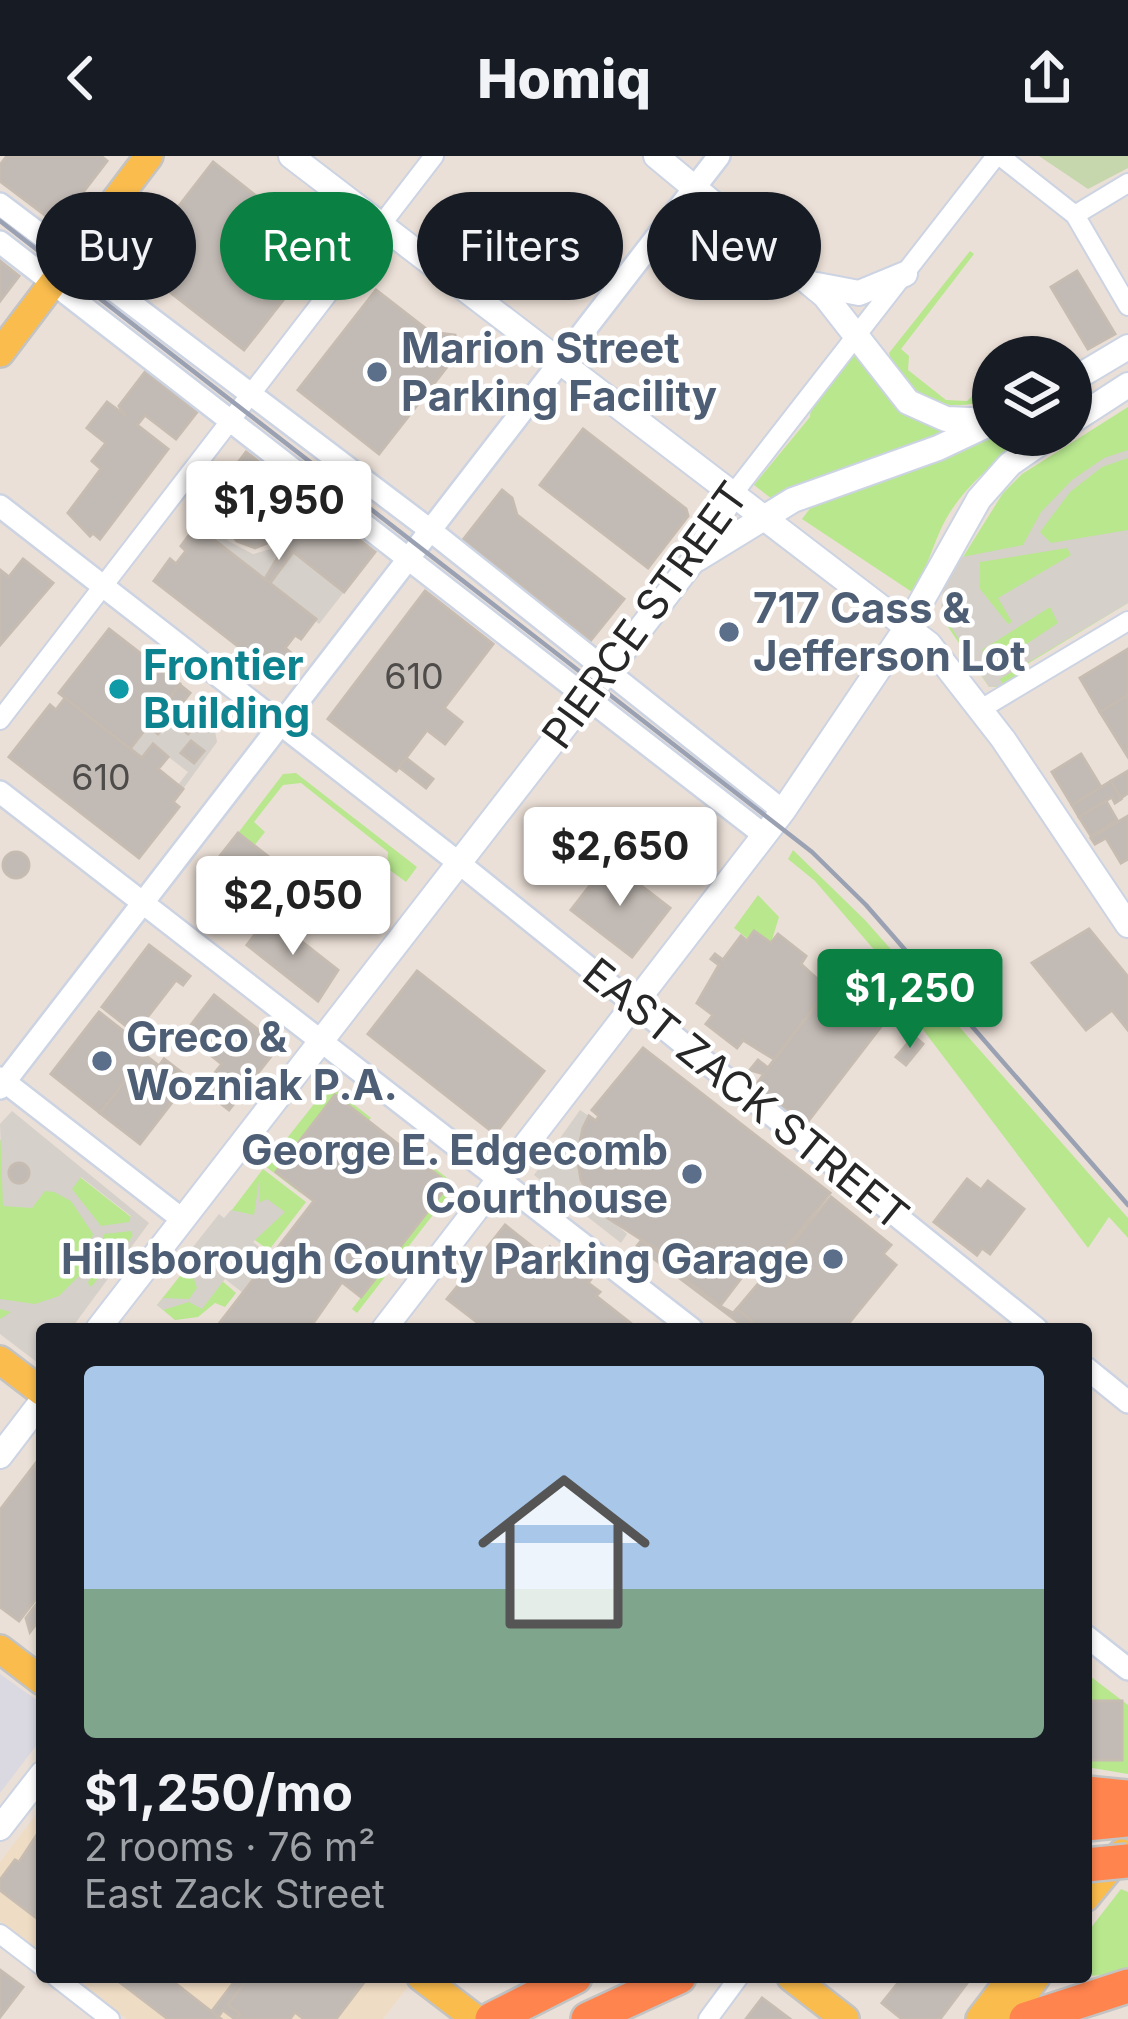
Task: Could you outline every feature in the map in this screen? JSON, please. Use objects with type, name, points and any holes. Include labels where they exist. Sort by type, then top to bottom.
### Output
[{"type":"highway","points":[[1092,1794],[1128,1797]]},
{"type":"highway","points":[[1092,1823],[1128,1820]]},
{"type":"highway","points":[[1092,1864],[1128,1861]]},
{"type":"highway","points":[[492,2019],[563,1983]]},
{"type":"highway","points":[[588,2019],[666,1983]]},
{"type":"highway","points":[[1026,2019],[1114,1990]]},
{"type":"main road","points":[[122,192],[148,156]]},
{"type":"main road","points":[[290,156],[337,192]]},
{"type":"main road","points":[[656,156],[703,192]]},
{"type":"main road","points":[[393,235],[928,644],[981,709],[1128,925]]},
{"type":"main road","points":[[821,286],[859,293],[905,274]]},
{"type":"main road","points":[[821,294],[858,335],[892,387],[918,409],[972,421]]},
{"type":"main road","points":[[0,352],[41,300]]},
{"type":"main road","points":[[1092,368],[1128,347]]},
{"type":"main road","points":[[1092,408],[1128,385]]},
{"type":"main road","points":[[694,562],[763,517],[972,430]]},
{"type":"main road","points":[[389,1323],[783,811],[907,627],[979,499],[1022,456]]},
{"type":"main road","name":"PIERCE STREET","points":[[103,1323],[694,562],[733,494]]},
{"type":"main road","points":[[0,1360],[36,1387]]},
{"type":"main road","points":[[0,1456],[36,1409]]},
{"type":"main road","points":[[0,1648],[36,1676]]},
{"type":"main road","points":[[0,1828],[36,1782]]},
{"type":"main road","points":[[1092,1890],[1128,1845]]},
{"type":"main road","points":[[435,1983],[476,2019]]},
{"type":"main road","points":[[799,1983],[845,2019]]},
{"type":"main road","points":[[980,2019],[1007,1983]]},
{"type":"main road","points":[[1007,2019],[1032,1983]]},
{"type":"street","points":[[393,210],[434,156]]},
{"type":"street","points":[[183,1220],[2,1083],[719,156]]},
{"type":"street","points":[[858,335],[998,156],[1075,215],[1128,306]]},
{"type":"street","points":[[1075,215],[1128,183]]},
{"type":"street","points":[[0,204],[36,232]]},
{"type":"street","points":[[0,242],[36,271]]},
{"type":"street","points":[[72,300],[764,835]]},
{"type":"street","points":[[126,300],[430,530],[783,811]]},
{"type":"street","points":[[0,720],[324,300]]},
{"type":"street","name":"PIERCE STREET","points":[[733,494],[858,335]]},
{"type":"street","name":"EAST ZACK STREET","points":[[0,506],[459,862],[1030,1323]]},
{"type":"street","points":[[981,709],[1128,621]]},
{"type":"street","points":[[0,792],[683,1323]]},
{"type":"street","points":[[1092,1374],[1128,1402]]},
{"type":"street","points":[[1092,1641],[1128,1669]]},
{"type":"street","points":[[0,1934],[36,1961]]},
{"type":"street","points":[[64,1983],[110,2019]]},
{"type":"street","points":[[709,2019],[735,1983]]},
{"type":"shaded area","points":[[1128,450],[1128,458],[1102,467],[1070,492],[1040,532],[1051,543],[1128,530],[1128,603],[1000,679],[1003,686],[989,687],[941,611],[943,589],[962,557],[1023,545],[1041,512],[1072,480],[1104,458]],"holes":[[[1067,548],[1071,555],[998,598],[1012,622],[1008,624],[980,589],[980,562]],[[1050,607],[1058,623],[992,667],[982,650]]]},
{"type":"shaded area","points":[[215,493],[222,498],[219,522],[228,541],[253,554],[285,545],[265,579],[191,524]]},
{"type":"shaded area","points":[[293,552],[344,592],[319,624],[270,583]]},
{"type":"shaded area","points":[[187,703],[214,725],[217,742],[183,789],[178,785],[188,772],[153,745],[142,758],[130,749],[148,726],[163,734]]},
{"type":"shaded area","points":[[580,1110],[589,1116],[577,1155],[581,1181],[592,1203],[627,1234],[621,1243],[534,1175]]},
{"type":"shaded area","points":[[12,1111],[149,1223],[75,1323],[36,1323],[36,1361],[0,1334],[0,1319],[11,1312],[0,1309],[0,1299],[35,1304],[59,1296],[84,1271],[93,1234],[71,1201],[54,1192],[45,1191],[32,1208],[3,1206],[0,1124]],"holes":[[[81,1177],[131,1216],[129,1222],[101,1226],[72,1189]],[[131,1231],[133,1236],[91,1287],[88,1283],[104,1234]]]},
{"type":"shaded area","points":[[260,1174],[259,1203],[267,1199],[285,1212],[253,1242],[271,1257],[243,1293],[225,1279],[202,1309],[189,1302],[163,1310],[157,1305],[163,1298],[189,1299],[197,1288],[189,1264],[194,1257],[189,1252],[219,1214],[224,1218],[231,1210],[254,1215]]},
{"type":"shaded area","points":[[0,1674],[36,1700],[36,1746],[0,1793]]},
{"type":"shaded area","points":[[36,1815],[36,1949],[0,1921],[0,1862]]},
{"type":"shaded area","points":[[80,1983],[410,1984],[383,2019],[127,2019]]},
{"type":"green space","points":[[1039,156],[1128,156],[1128,168],[1088,189]]},
{"type":"green space","points":[[970,251],[974,254],[901,349],[909,356],[908,370],[946,400],[967,401],[972,396],[972,404],[945,404],[916,394],[895,370],[889,353]]},
{"type":"green space","points":[[853,350],[946,431],[772,499],[754,485],[810,417],[812,397]]},
{"type":"green space","points":[[1128,407],[1128,603],[1019,669],[1019,677],[1002,687],[989,687],[946,624],[943,589],[1003,493],[1050,456],[1092,456],[1092,430]]},
{"type":"green space","points":[[972,445],[972,456],[1005,456],[957,502],[912,592],[802,519],[815,502]]},
{"type":"green space","points":[[296,773],[417,867],[406,882],[387,868],[388,852],[301,783],[283,785],[254,822],[265,832],[254,846],[238,833],[283,774]]},
{"type":"green space","points":[[793,850],[865,920],[1128,1218],[1128,1238],[1109,1217],[1088,1248],[921,1027],[931,1016],[815,881],[788,859]]},
{"type":"green space","points":[[758,895],[779,917],[771,943],[754,931],[748,939],[734,928]]},
{"type":"green space","points":[[329,1085],[371,1118],[368,1121],[334,1096],[276,1171],[304,1196],[265,1166]]},
{"type":"green space","points":[[25,1134],[131,1217],[133,1236],[64,1323],[36,1323],[36,1327],[0,1324],[0,1140]]},
{"type":"green space","points":[[419,1156],[456,1185],[357,1313],[352,1309],[448,1184]]},
{"type":"green space","points":[[263,1169],[306,1202],[269,1250],[225,1219]]},
{"type":"green space","points":[[195,1257],[236,1293],[225,1307],[215,1303],[198,1317],[175,1320],[157,1305]]},
{"type":"green space","points":[[1092,1678],[1128,1705],[1128,1774],[1092,1768],[1092,1756],[1122,1702],[1092,1701]]},
{"type":"green space","points":[[1121,1889],[1128,1892],[1128,1974],[1092,1976],[1092,1926]]},
{"type":"building","points":[[7,156],[101,156],[107,161],[83,192],[36,192],[36,208],[0,181],[0,165]]},
{"type":"building","points":[[213,162],[251,192],[220,192],[220,300],[283,300],[244,350],[180,300],[196,300],[196,192],[190,192]]},
{"type":"building","points":[[0,261],[19,276],[0,301]]},
{"type":"building","points":[[1077,271],[1115,334],[1092,347],[1092,336],[1080,336],[1051,287]]},
{"type":"building","name":"Marion Street Parking Facility","points":[[368,300],[389,300],[430,332],[455,335],[455,342],[444,344],[457,354],[379,454],[298,390]]},
{"type":"building","points":[[145,372],[197,412],[176,439],[145,415],[137,425],[168,449],[100,539],[93,533],[90,536],[68,513],[101,469],[92,461],[106,443],[87,428],[107,402],[126,416],[119,406]]},
{"type":"building","points":[[583,429],[686,509],[688,516],[648,568],[540,485]]},
{"type":"building","points":[[246,452],[375,552],[344,592],[277,539],[255,548],[237,541],[225,526],[227,502],[215,493]]},
{"type":"building","points":[[502,490],[512,498],[517,515],[624,599],[591,640],[463,540]]},
{"type":"building","points":[[196,526],[316,619],[301,639],[295,635],[285,648],[291,653],[274,674],[154,581],[170,559],[176,564],[186,551],[181,546]]},
{"type":"building","points":[[285,545],[293,552],[270,583],[265,579]]},
{"type":"building","points":[[23,559],[53,583],[0,645],[0,570],[9,577]]},
{"type":"building","points":[[425,591],[493,644],[444,708],[462,722],[445,744],[427,730],[396,771],[328,719]]},
{"type":"building","name":"Frontier Building","points":[[109,629],[180,684],[130,749],[59,693]]},
{"type":"building","points":[[1128,649],[1128,695],[1100,712],[1080,678]]},
{"type":"building","points":[[180,685],[190,693],[158,734],[148,726]]},
{"type":"building","points":[[1128,695],[1128,757],[1100,712]]},
{"type":"building","name":"Frontier Building","points":[[65,698],[142,758],[153,744],[168,757],[158,769],[183,789],[173,802],[179,807],[139,858],[9,757],[50,705],[56,710]]},
{"type":"building","points":[[184,711],[198,722],[188,734],[175,723]]},
{"type":"building","points":[[191,741],[204,751],[194,763],[181,753]]},
{"type":"building","points":[[1081,754],[1101,787],[1072,805],[1052,772]]},
{"type":"building","points":[[406,758],[433,779],[426,788],[399,767]]},
{"type":"building","points":[[1128,771],[1128,793],[1121,798],[1111,781]]},
{"type":"building","points":[[1111,781],[1121,799],[1115,803],[1112,797],[1079,817],[1072,805]]},
{"type":"building","points":[[1106,801],[1117,820],[1091,836],[1079,817]]},
{"type":"building","points":[[1128,816],[1128,859],[1121,863],[1106,838],[1095,844],[1091,838]]},
{"type":"building","points":[[238,833],[334,908],[315,932],[264,892],[239,924],[206,898],[231,865],[220,856]]},
{"type":"building","points":[[16,852],[29,865],[16,878],[3,865]]},
{"type":"building","points":[[609,861],[670,908],[632,957],[571,910]]},
{"type":"building","points":[[269,916],[338,970],[318,1001],[247,945]]},
{"type":"building","points":[[1089,929],[1128,977],[1128,1030],[1112,1010],[1086,1030],[1032,963]]},
{"type":"building","points":[[754,931],[771,943],[778,934],[806,956],[801,964],[828,989],[774,1059],[743,1040],[737,1048],[706,1024],[713,1015],[697,1003],[719,965],[711,959],[715,954],[723,960],[741,936],[747,941]]},
{"type":"building","points":[[149,945],[190,976],[183,985],[176,980],[135,1033],[102,1007]]},
{"type":"building","points":[[832,962],[839,975],[848,963],[899,1003],[806,1124],[756,1085],[764,1074],[750,1070],[758,1060],[768,1068],[828,989],[834,981],[824,973]]},
{"type":"building","points":[[417,971],[544,1071],[495,1134],[368,1034]]},
{"type":"building","points":[[214,995],[279,1046],[229,1110],[202,1089],[222,1064],[184,1034]]},
{"type":"building","points":[[99,1012],[149,1051],[100,1113],[51,1074]]},
{"type":"building","points":[[914,1036],[923,1044],[906,1065],[896,1057]]},
{"type":"building","name":"George E. Edgecomb Courthouse","points":[[643,1048],[830,1193],[768,1270],[755,1260],[720,1306],[671,1268],[675,1263],[661,1252],[603,1215],[581,1180],[577,1155],[583,1128],[589,1116],[596,1121],[599,1116],[592,1110]]},
{"type":"building","points":[[145,1055],[159,1066],[164,1059],[190,1079],[140,1144],[100,1113]]},
{"type":"building","points":[[335,1095],[449,1184],[361,1297],[342,1282],[313,1323],[220,1323],[314,1201],[276,1172]]},
{"type":"building","points":[[19,1163],[29,1173],[19,1183],[9,1173]]},
{"type":"building","points":[[967,1179],[981,1190],[988,1181],[1024,1209],[990,1254],[982,1248],[977,1255],[934,1222]]},
{"type":"building","name":"Hillsborough County Parking Garage","points":[[831,1197],[891,1245],[883,1254],[896,1265],[849,1323],[751,1323],[737,1309]]},
{"type":"building","points":[[505,1225],[544,1256],[550,1247],[566,1260],[560,1268],[568,1266],[568,1274],[574,1266],[591,1279],[588,1283],[600,1292],[596,1296],[630,1323],[478,1323],[447,1299],[461,1282],[468,1282],[461,1271],[473,1276],[471,1268]]},
{"type":"building","points":[[641,1241],[675,1263],[671,1268],[720,1306],[733,1313],[737,1309],[752,1321],[739,1323],[637,1246]]},
{"type":"building","points":[[36,1463],[36,1599],[19,1621],[0,1607],[0,1510]]},
{"type":"building","points":[[36,1605],[36,1624],[30,1632],[26,1618]]},
{"type":"building","points":[[1092,1701],[1122,1701],[1122,1760],[1092,1760]]},
{"type":"building","points":[[36,1836],[36,1917],[0,1890],[0,1880],[15,1860],[19,1862]]},
{"type":"building","points":[[0,1970],[23,1987],[0,2017]]},
{"type":"building","points":[[121,1983],[175,1983],[221,2019],[168,2019]]},
{"type":"building","points":[[233,1983],[244,1983],[228,2005],[240,2014],[235,2019],[223,2010],[218,2017],[212,2011]]},
{"type":"building","points":[[244,1983],[363,1983],[336,2019],[304,2019],[295,2012],[290,2019],[237,2019],[240,2014],[228,2005]]},
{"type":"building","points":[[898,1983],[967,1983],[940,2019],[902,2019],[882,2003]]},
{"type":"building","points":[[762,1998],[790,2019],[746,2019]]},
{"type":"railway","points":[[0,221],[812,852],[866,905],[1128,1205]]},
{"type":"place","name":"Marion Street Parking Facility","points":[[377,372]]},
{"type":"place","name":"717 Cass & Jefferson Lot","points":[[729,632]]},
{"type":"place","name":"Frontier Building","points":[[119,689]]},
{"type":"place","name":"Greco & Wozniak P.A.","points":[[102,1061]]},
{"type":"place","name":"George E. Edgecomb Courthouse","points":[[692,1174]]},
{"type":"place","name":"Hillsborough County Parking Garage","points":[[833,1259]]}]
